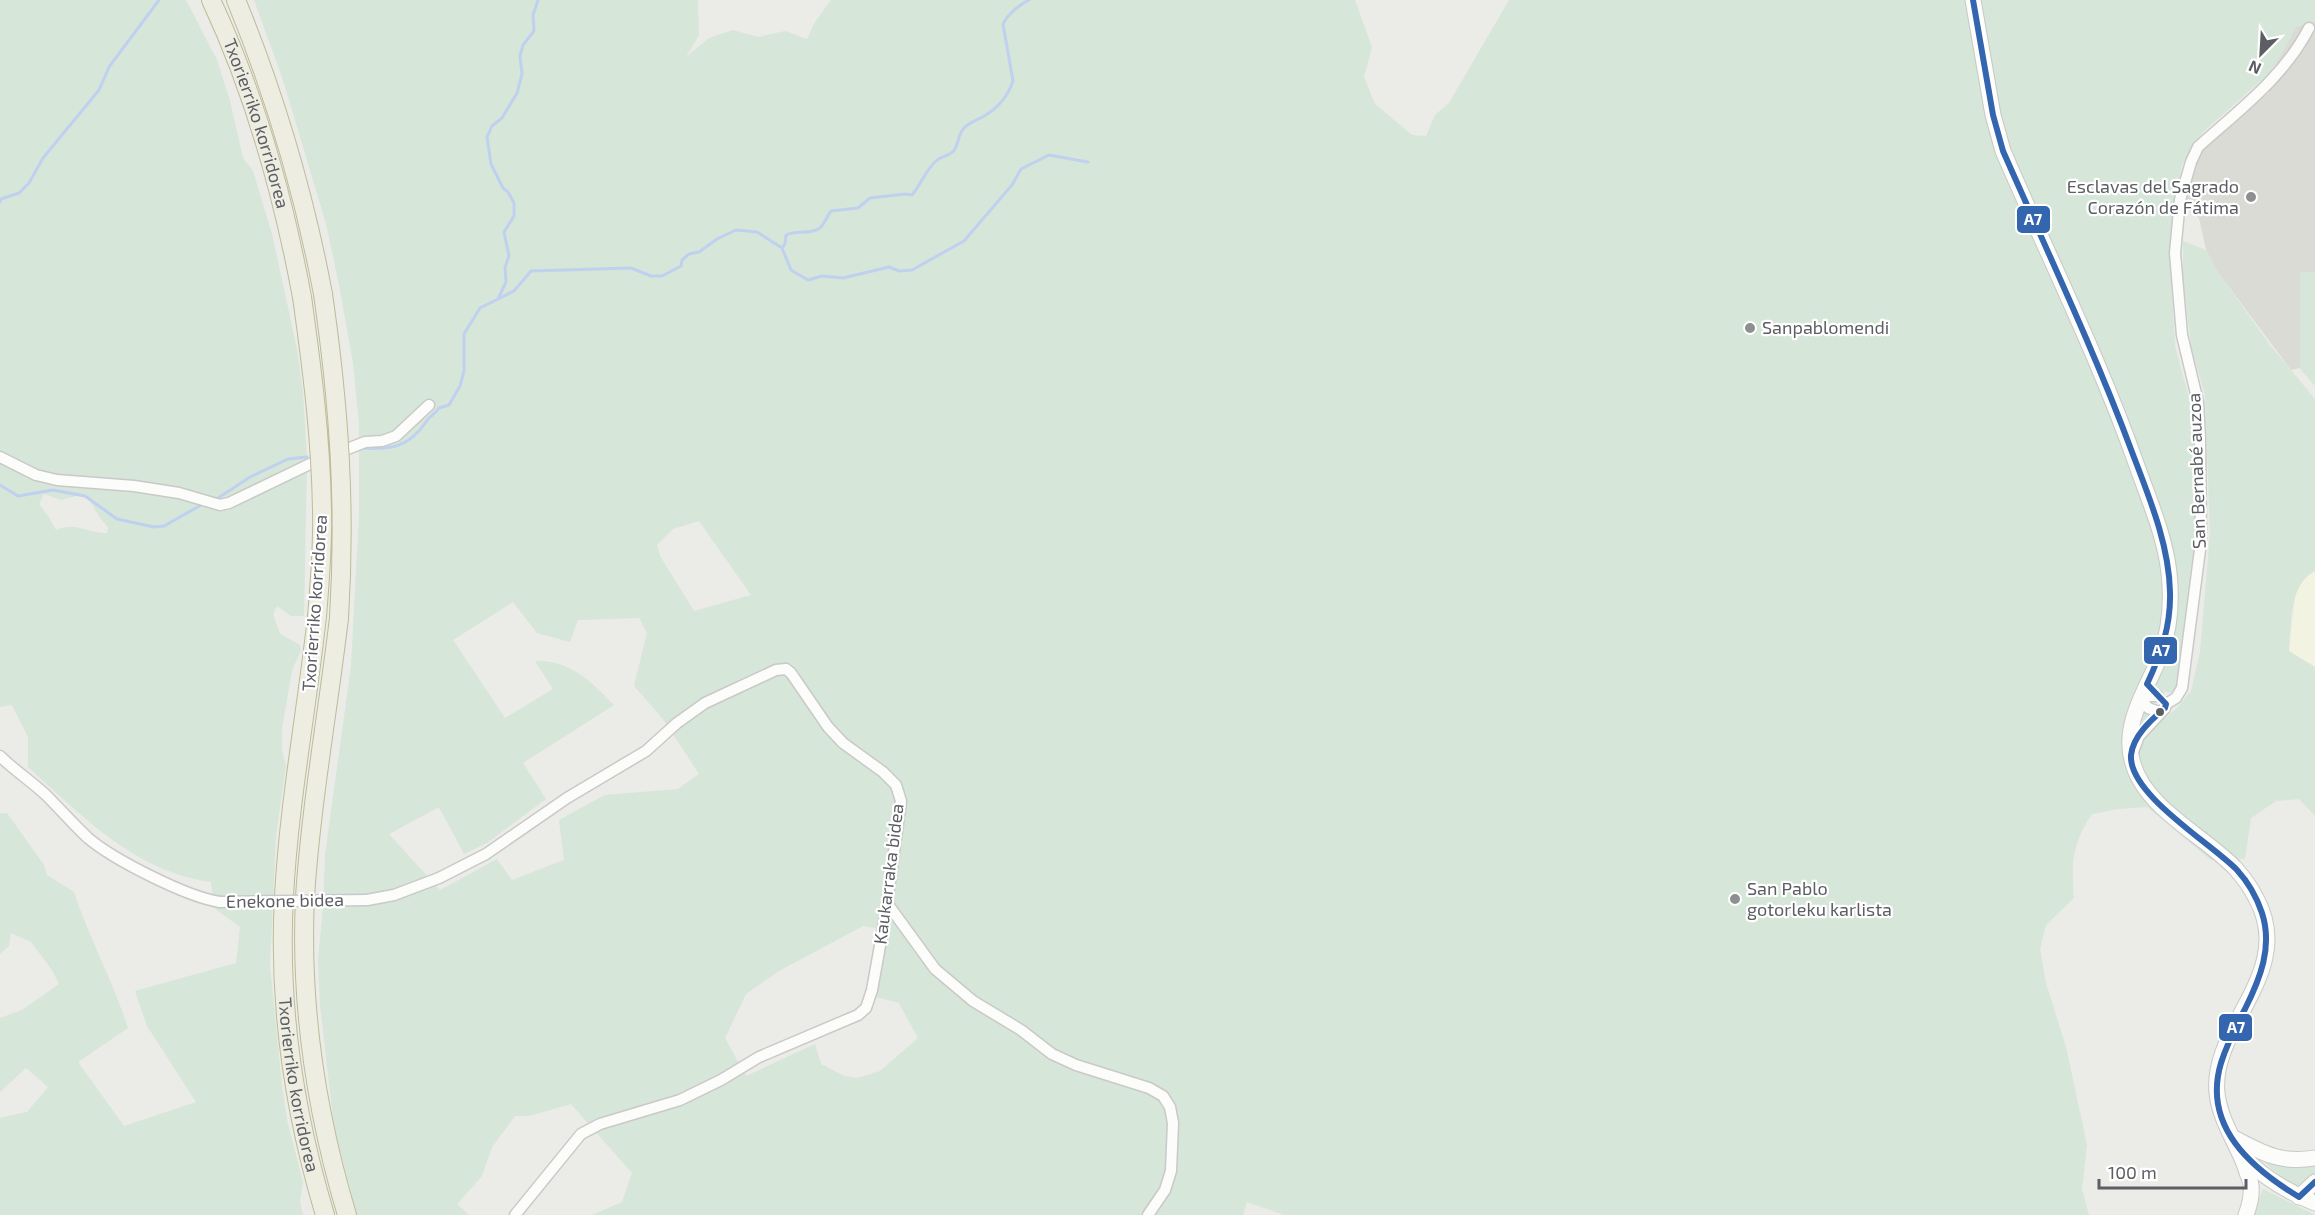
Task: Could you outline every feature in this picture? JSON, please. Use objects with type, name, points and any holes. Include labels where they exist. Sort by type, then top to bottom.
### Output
[{"type":"highway","name":"Txorierriko korridorea","points":[[211,0],[232,49],[262,133],[281,200],[302,297],[316,411],[320,467],[321,554],[317,616],[289,842],[283,942],[287,1024],[295,1092],[325,1215]]},
{"type":"highway","name":"Txorierriko korridorea","points":[[236,0],[253,41],[302,194],[323,294],[336,398],[342,466],[343,522],[339,618],[309,854],[305,954],[309,1032],[316,1088],[347,1215]]},
{"type":"street","points":[[1973,0],[1993,115],[2003,151],[2116,408],[2162,534],[2169,572],[2168,629],[2131,731],[2131,758],[2142,785],[2159,803],[2236,870],[2258,900],[2264,920],[2266,937],[2260,976],[2223,1052],[2218,1070],[2219,1110],[2240,1153],[2251,1186],[2246,1215]]},
{"type":"street","name":"San Bernabé auzoa","points":[[2131,758],[2139,736],[2161,704],[2176,698],[2182,688],[2201,542],[2198,402],[2182,335],[2175,253],[2180,200],[2191,162],[2198,147],[2279,73],[2293,57],[2309,28]]},
{"type":"street","points":[[0,457],[36,475],[57,480],[134,486],[179,493],[219,505],[237,500],[322,459],[365,442],[382,441],[396,436],[429,405]]},
{"type":"street","name":"Kaukarraka bidea","points":[[367,900],[394,895],[439,878],[486,854],[567,798],[646,750],[705,703],[777,669],[786,669],[791,673],[828,727],[843,743],[883,772],[896,785],[901,801],[887,903],[872,990],[866,1008],[858,1016],[759,1057],[721,1080],[680,1100],[600,1124],[581,1134],[515,1215]]},
{"type":"street","points":[[2144,691],[2161,704]]},
{"type":"street","name":"Enekone bidea","points":[[0,756],[44,793],[90,839],[120,859],[174,887],[208,900],[220,902],[367,900]]},
{"type":"street","points":[[887,903],[935,969],[973,1001],[1021,1030],[1052,1054],[1076,1065],[1149,1088],[1163,1096],[1170,1107],[1173,1123],[1171,1171],[1165,1190],[1148,1215]]},
{"type":"street","points":[[2232,1137],[2256,1150],[2293,1161],[2315,1158]]},
{"type":"street","points":[[2240,1153],[2249,1163],[2275,1182],[2299,1197],[2315,1203]]},
{"type":"street","points":[[2251,1186],[2257,1182],[2275,1182]]},
{"type":"street","points":[[2299,1197],[2315,1182]]},
{"type":"shaded area","points":[[0,0],[186,0],[217,60],[230,101],[243,158],[253,171],[272,234],[297,349],[303,392],[307,458],[304,616],[291,616],[277,606],[273,614],[280,634],[300,645],[301,651],[292,670],[282,729],[282,750],[286,766],[276,836],[270,965],[287,1120],[303,1182],[300,1202],[303,1215],[0,1215],[0,1118],[27,1112],[48,1087],[26,1068],[0,1092],[0,1018],[22,1010],[59,984],[52,970],[31,942],[11,933],[9,946],[0,954],[0,814],[7,813],[44,865],[47,875],[74,892],[115,993],[128,1028],[78,1062],[124,1126],[196,1102],[147,1026],[135,991],[236,963],[240,927],[214,908],[211,882],[158,867],[134,854],[90,822],[28,767],[28,737],[12,705],[0,707]],"holes":[[[44,494],[61,500],[84,494],[108,527],[107,533],[76,527],[56,530],[39,504]]]},
{"type":"shaded area","points":[[254,0],[698,0],[699,35],[686,57],[709,38],[733,30],[758,37],[785,31],[807,39],[815,22],[831,0],[1355,0],[1372,47],[1364,77],[1375,104],[1412,135],[1426,136],[1435,115],[1449,103],[1509,0],[2315,0],[2315,21],[2296,27],[2272,71],[2203,132],[2182,165],[2173,216],[2170,255],[2175,346],[2194,417],[2196,547],[2181,668],[2175,689],[2171,693],[2161,691],[2156,687],[2152,728],[2177,708],[2191,691],[2200,652],[2210,534],[2205,395],[2191,346],[2183,278],[2183,241],[2206,250],[2217,271],[2270,345],[2315,399],[2315,571],[2306,577],[2296,595],[2291,618],[2289,651],[2315,667],[2315,816],[2299,799],[2276,801],[2251,818],[2245,859],[2211,860],[2147,807],[2092,814],[2085,825],[2074,854],[2074,898],[2046,925],[2040,949],[2046,983],[2066,1047],[2087,1145],[2082,1189],[2089,1215],[1284,1215],[1247,1202],[1243,1215],[592,1215],[622,1202],[632,1173],[571,1104],[529,1116],[515,1116],[492,1147],[482,1176],[457,1204],[469,1215],[357,1215],[334,1127],[320,1005],[318,960],[325,855],[351,666],[359,516],[359,425],[353,363],[326,224],[283,80]],"holes":[[[699,521],[751,595],[694,611],[660,556],[657,545],[673,529]],[[513,602],[537,633],[570,642],[578,620],[639,618],[647,633],[634,686],[663,719],[699,774],[678,789],[605,795],[559,820],[564,860],[512,880],[497,859],[440,890],[389,834],[439,807],[464,854],[487,843],[546,799],[523,763],[614,705],[588,680],[569,668],[547,661],[535,661],[553,689],[505,718],[453,640]],[[863,926],[888,930],[876,997],[899,1003],[918,1038],[880,1071],[857,1078],[844,1076],[821,1064],[815,1044],[746,1076],[725,1038],[746,994],[779,971]]]},
{"type":"shaded area","name":"Esclavas del Sagrado Corazón de Fátima","points":[[2315,21],[2315,375],[2304,373],[2300,368],[2291,370],[2217,271],[2206,250],[2199,218],[2185,207],[2199,155],[2241,114],[2269,93],[2261,81],[2272,71],[2296,27]]},
{"type":"shaded area","points":[[2300,272],[2315,272],[2315,386],[2300,368]]},
{"type":"shaded area","points":[[2315,571],[2315,668],[2289,651],[2296,590],[2308,575]]},
{"type":"shaded area","points":[[2252,1152],[2315,1160],[2315,1174],[2299,1188],[2285,1180]]},
{"type":"shaded area","points":[[2263,1189],[2315,1215],[2252,1215]]},
{"type":"waterway","points":[[0,202],[1,199],[19,193],[29,183],[43,158],[99,90],[109,67],[159,0]]},
{"type":"waterway","points":[[362,448],[391,447],[406,442],[439,408],[449,405],[460,386],[464,371],[464,334],[480,308],[498,299],[506,282],[505,267],[509,256],[504,232],[514,216],[514,203],[503,188],[491,164],[487,137],[492,126],[502,118],[517,93],[522,74],[520,56],[523,45],[534,31],[533,15],[538,0]]},
{"type":"waterway","points":[[498,299],[514,291],[531,271],[631,268],[651,276],[662,276],[681,266],[682,260],[689,254],[699,252],[717,239],[736,230],[757,232],[782,248],[786,235],[820,228],[831,211],[858,208],[870,198],[912,195],[932,165],[953,151],[964,128],[994,109],[1008,92],[1013,81],[1003,24],[1014,10],[1029,0]]},
{"type":"waterway","points":[[782,248],[791,270],[808,280],[822,276],[843,278],[889,267],[899,271],[912,270],[964,241],[1012,185],[1021,169],[1049,155],[1088,162]]},
{"type":"waterway","points":[[215,500],[250,477],[288,459],[307,457]]},
{"type":"waterway","points":[[0,485],[18,496],[53,490],[85,496],[117,519],[154,527],[164,526],[203,504]]},
{"type":"transit line","name":"A7","points":[[1973,0],[1993,115],[2003,151],[2117,414],[2151,503],[2166,556],[2170,592],[2169,616],[2161,651],[2147,684],[2166,704],[2165,708],[2135,741],[2131,755],[2134,770],[2143,786],[2157,802],[2237,870],[2258,902],[2265,926],[2265,950],[2260,974],[2221,1063],[2217,1086],[2218,1106],[2235,1143],[2264,1173],[2299,1197],[2315,1182]]},
{"type":"place","name":"Esclavas del Sagrado Corazón de Fátima","points":[[2251,197]]},
{"type":"place","name":"Sanpablomendi","points":[[1750,328]]},
{"type":"place","name":"San Pablo gotorleku karlista","points":[[1735,899]]}]
